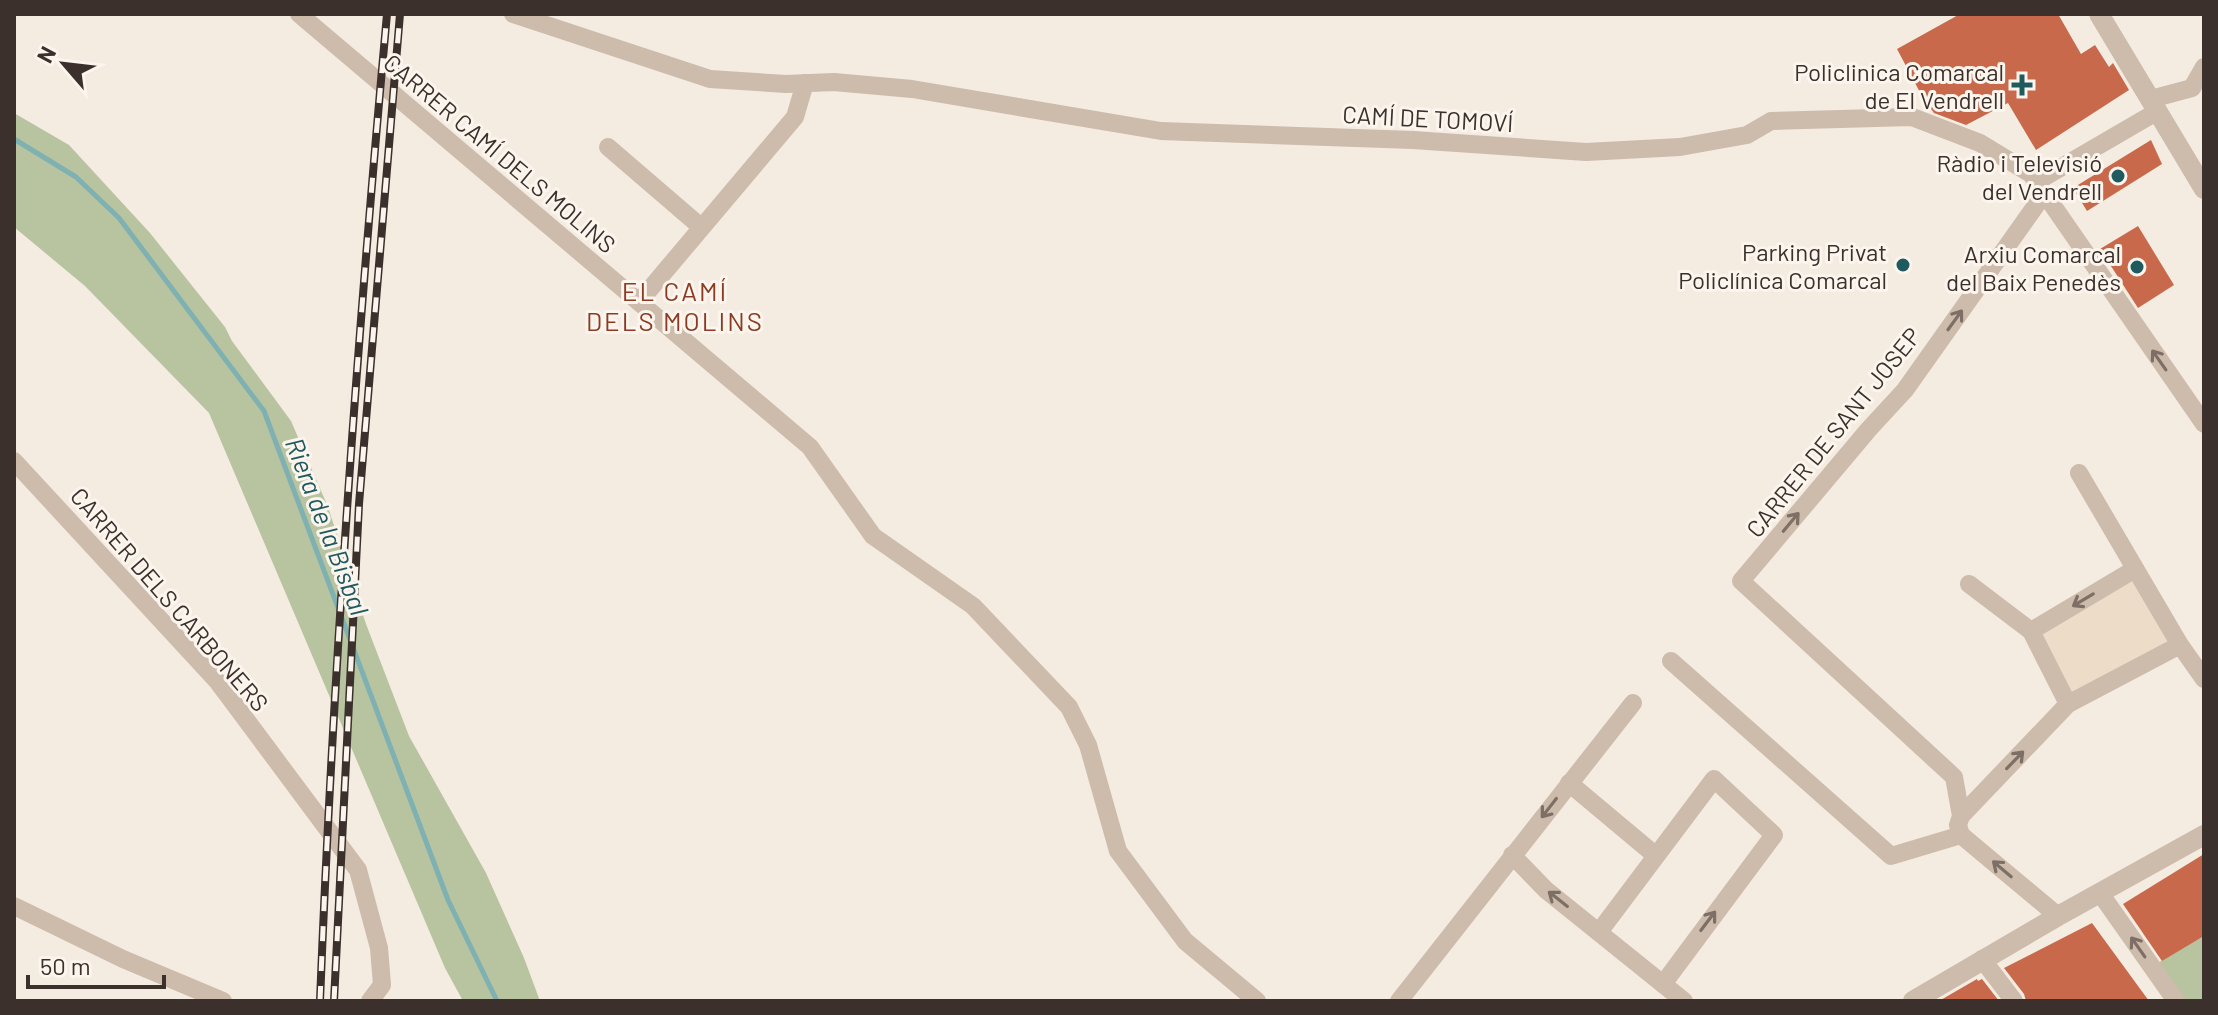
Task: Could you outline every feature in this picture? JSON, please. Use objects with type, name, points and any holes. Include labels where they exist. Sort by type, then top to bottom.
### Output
[{"type":"street","name":"CARRER CAMÍ DELS MOLINS","points":[[299,14],[810,447],[873,536],[973,606],[1069,707],[1088,745],[1118,851],[1185,941],[1257,1001]]},
{"type":"street","name":"CAMÍ DE TOMOVÍ","points":[[513,14],[710,79],[834,82],[912,89],[1161,131],[1413,140],[1586,152],[1694,144],[1747,135],[1771,121],[1912,117],[1980,143],[2031,174],[2204,424]]},
{"type":"street","points":[[2099,14],[2204,189]]},
{"type":"street","points":[[2198,88],[2204,67]]},
{"type":"street","points":[[639,302],[795,117],[805,83]]},
{"type":"street","name":"CARRER DE SANT JOSEP","points":[[1961,826],[1954,777],[1741,581],[1905,390],[2040,188],[2154,105],[2198,88]]},
{"type":"street","points":[[608,147],[701,227]]},
{"type":"street","name":"CARRER DELS CARBONERS","points":[[14,461],[218,682],[358,870],[379,948],[381,993],[370,1001]]},
{"type":"street","points":[[2079,473],[2180,645],[2204,679]]},
{"type":"street","points":[[2031,631],[2135,569]]},
{"type":"street","points":[[1969,584],[2031,631],[2068,704]]},
{"type":"street","points":[[1671,661],[1891,856],[1961,826],[2068,704],[2180,645]]},
{"type":"street","points":[[1399,1001],[1633,703]]},
{"type":"street","points":[[1599,932],[1714,779],[1774,835],[1663,984]]},
{"type":"street","points":[[1569,783],[1655,855]]},
{"type":"street","points":[[1961,826],[2058,916]]},
{"type":"street","points":[[1913,1001],[2204,835]]},
{"type":"street","points":[[1512,855],[1546,890],[1684,1001]]},
{"type":"street","points":[[2100,893],[2176,1001]]},
{"type":"street","points":[[14,906],[123,959],[223,1001]]},
{"type":"street","points":[[1982,959],[2014,1001]]},
{"type":"green space","points":[[14,113],[69,145],[150,233],[225,327],[291,421],[328,507],[366,624],[409,736],[486,873],[540,1001],[463,1001],[445,968],[209,413],[85,286],[14,227]]},
{"type":"green space","points":[[2204,936],[2204,1001],[2184,1001],[2156,964]]},
{"type":"shaded area","points":[[2135,569],[2180,645],[2068,704],[2031,631]]},
{"type":"building","name":"Policlinica Comarcal de El Vendrell","points":[[1960,14],[2058,14],[2081,54],[2095,45],[2109,67],[2113,63],[2129,90],[2036,150],[2008,103],[1966,125],[1934,113],[1897,49]]},
{"type":"building","name":"Ràdio i Televisió del Vendrell","points":[[2151,140],[2162,164],[2087,211],[2073,188]]},
{"type":"building","name":"Arxiu Comarcal del Baix Penedès","points":[[2138,226],[2174,285],[2138,308],[2100,249]]},
{"type":"building","points":[[2204,854],[2204,936],[2162,961],[2123,904]]},
{"type":"building","points":[[2092,923],[2149,1001],[2026,1001],[2004,968]]},
{"type":"building","points":[[1982,979],[1999,1001],[1939,1001]]},
{"type":"waterway","name":"Riera de la Bisbal","points":[[14,139],[76,177],[119,218],[264,411],[448,900],[497,1001]]},
{"type":"railway","points":[[320,1001],[347,507],[387,14]]},
{"type":"railway","points":[[334,1001],[359,504],[400,14]]},
{"type":"place","name":"Policlinica Comarcal de El Vendrell","points":[[2022,85]]},
{"type":"place","name":"Ràdio i Televisió del Vendrell","points":[[2118,176]]},
{"type":"place","name":"Parking Privat Policlínica Comarcal","points":[[1903,265]]},
{"type":"place","name":"Arxiu Comarcal del Baix Penedès","points":[[2137,267]]},
{"type":"district","name":"EL CAMÍ DELS MOLINS","points":[[675,305]]}]
